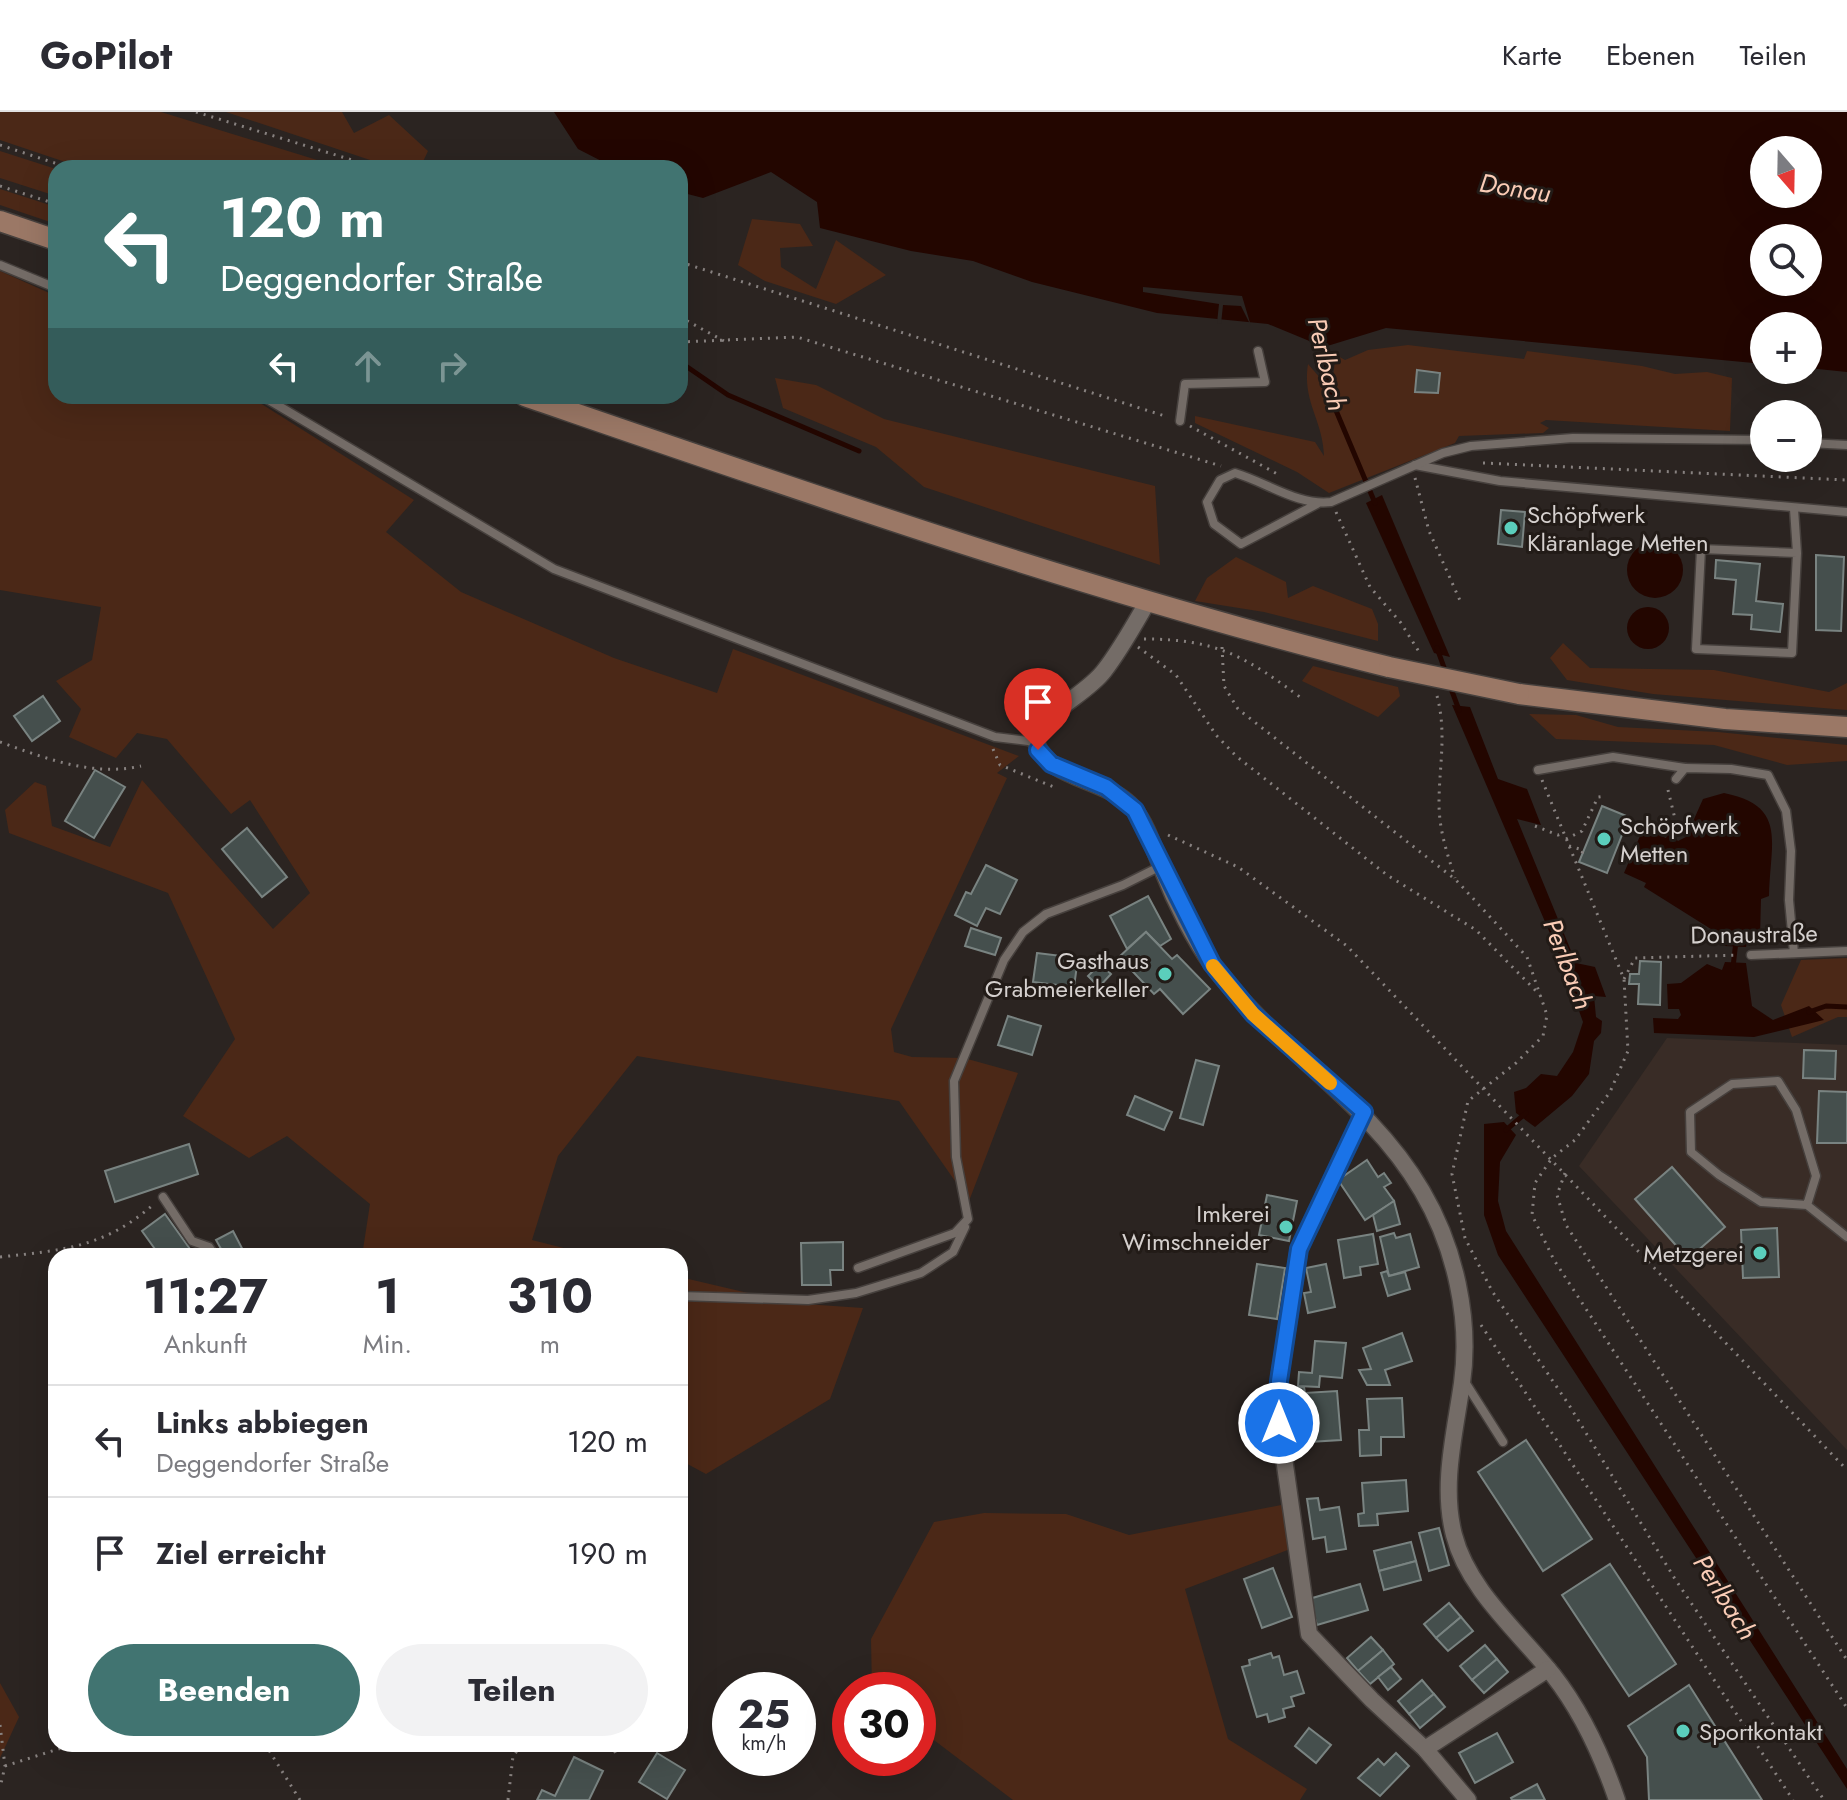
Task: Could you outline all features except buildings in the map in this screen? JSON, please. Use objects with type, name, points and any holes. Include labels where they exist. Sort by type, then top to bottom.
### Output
[{"type":"main road","points":[[0,221],[48,237]]},
{"type":"main road","points":[[549,404],[1148,601],[1241,630],[1389,667],[1519,694],[1725,719],[1847,727]]},
{"type":"street","points":[[1148,601],[1127,639],[1091,686],[1045,722],[1036,742],[1042,758],[1124,799],[1144,824],[1161,866],[1212,964],[1253,1014],[1364,1112],[1391,1144],[1423,1193],[1445,1242],[1459,1291],[1464,1330],[1462,1378],[1447,1491],[1454,1537],[1473,1578],[1548,1669],[1582,1718],[1617,1800]]},
{"type":"street","points":[[1364,1112],[1299,1249],[1279,1381],[1279,1423],[1309,1634],[1425,1749],[1468,1800]]},
{"type":"street","points":[[1425,1749],[1548,1669]]},
{"type":"lane","points":[[0,265],[48,285]]},
{"type":"lane","points":[[1180,421],[1185,384],[1265,382],[1258,351]]},
{"type":"lane","points":[[276,404],[554,569],[995,737],[1036,742]]},
{"type":"lane","points":[[1317,504],[1235,473],[1220,480],[1207,502],[1214,524],[1241,544],[1317,504],[1331,502],[1412,465],[1471,446],[1573,438],[1750,440]]},
{"type":"lane","points":[[1822,444],[1847,445]]},
{"type":"lane","points":[[1412,465],[1453,470],[1500,481],[1847,512]]},
{"type":"lane","points":[[1794,509],[1797,553],[1792,653],[1696,649],[1701,549],[1797,553]]},
{"type":"lane","points":[[1538,770],[1613,757],[1685,768],[1731,769],[1768,775],[1786,811],[1791,851],[1789,900],[1794,953]]},
{"type":"lane","points":[[1676,779],[1685,768]]},
{"type":"lane","points":[[688,1296],[808,1300],[856,1293],[921,1273],[953,1252],[968,1219],[956,1157],[954,1081],[1004,960],[1023,932],[1046,914],[1123,885],[1161,866]]},
{"type":"lane","name":"Donaustraße","points":[[1751,955],[1847,951]]},
{"type":"lane","points":[[1807,1205],[1816,1176],[1796,1110],[1778,1081],[1732,1084],[1690,1112],[1691,1152],[1719,1175],[1761,1202],[1807,1205],[1847,1237]]},
{"type":"lane","points":[[163,1197],[192,1241],[210,1248]]},
{"type":"lane","points":[[858,1268],[955,1233],[968,1219]]},
{"type":"lane","points":[[1462,1378],[1503,1442]]},
{"type":"path","points":[[196,112],[352,160]]},
{"type":"path","points":[[0,145],[48,161]]},
{"type":"path","points":[[0,186],[48,201]]},
{"type":"path","points":[[688,265],[1180,421],[1289,481]]},
{"type":"path","points":[[688,321],[724,341]]},
{"type":"path","points":[[688,342],[797,337],[1160,445],[1255,478]]},
{"type":"path","points":[[1453,470],[1473,464],[1503,462],[1847,480]]},
{"type":"path","points":[[1412,465],[1429,531],[1462,605]]},
{"type":"path","points":[[1331,502],[1370,587],[1417,645],[1422,657]]},
{"type":"path","points":[[1127,639],[1182,639],[1222,647],[1304,700]]},
{"type":"path","points":[[1127,639],[1176,675],[1216,735],[1236,756],[1387,875],[1476,930],[1540,996]]},
{"type":"path","points":[[1222,647],[1224,686],[1238,709],[1456,880],[1527,957],[1547,1015],[1543,1036],[1468,1101],[1452,1174],[1465,1238],[1492,1291],[1569,1405],[1675,1579],[1824,1800]]},
{"type":"path","points":[[1435,691],[1444,744],[1439,804],[1442,836],[1456,880]]},
{"type":"path","points":[[0,742],[58,763],[119,771],[141,766]]},
{"type":"path","points":[[1538,770],[1624,979],[1628,1051],[1610,1092],[1575,1140],[1552,1158],[1535,1183],[1531,1197],[1532,1215],[1554,1260],[1847,1708]]},
{"type":"path","points":[[1668,790],[1676,823],[1671,835]]},
{"type":"path","points":[[1566,839],[1582,831],[1598,797],[1606,796]]},
{"type":"path","points":[[1144,824],[1238,867],[1347,946],[1847,1470]]},
{"type":"path","points":[[1535,826],[1558,835],[1564,833]]},
{"type":"path","points":[[1569,846],[1583,850],[1581,858]]},
{"type":"path","name":"Donaustraße","points":[[1624,979],[1635,958],[1751,955]]},
{"type":"path","points":[[1565,1173],[1557,1195],[1566,1225],[1847,1660]]},
{"type":"path","points":[[1445,1192],[1454,1191]]},
{"type":"path","points":[[80,1248],[128,1227],[163,1197]]},
{"type":"path","points":[[0,1257],[48,1252]]},
{"type":"path","points":[[1476,1318],[1793,1800]]},
{"type":"path","points":[[0,1725],[5,1766],[0,1788]]},
{"type":"path","points":[[5,1766],[49,1752]]},
{"type":"path","points":[[270,1752],[300,1800]]},
{"type":"path","points":[[508,1800],[513,1756],[516,1752]]},
{"type":"path","points":[[615,1752],[617,1756]]},
{"type":"shaded area","points":[[0,112],[161,112],[317,160],[59,160],[0,140]]},
{"type":"shaded area","points":[[226,112],[342,112],[354,133],[389,115],[428,151],[424,160],[370,160]]},
{"type":"shaded area","points":[[0,151],[48,166],[48,193],[0,178]]},
{"type":"shaded area","points":[[0,189],[48,204],[48,221],[0,205]]},
{"type":"shaded area","points":[[752,219],[800,224],[813,246],[780,248],[781,267],[816,289],[836,240],[886,275],[836,304],[765,281],[738,265]]},
{"type":"shaded area","points":[[0,271],[48,292],[48,404],[262,404],[414,500],[386,532],[461,592],[614,658],[717,693],[733,649],[1019,756],[997,773],[1007,778],[891,1029],[894,1052],[912,1057],[964,1058],[1018,1073],[969,1201],[899,1101],[637,1056],[558,1156],[532,1240],[564,1248],[363,1248],[370,1204],[287,1136],[249,1158],[183,1116],[235,1039],[168,893],[9,833],[5,810],[35,782],[46,786],[52,826],[110,847],[142,780],[273,929],[310,893],[250,800],[231,814],[167,739],[137,733],[116,758],[69,737],[81,709],[56,681],[92,660],[101,607],[0,590]]},
{"type":"shaded area","points":[[1408,345],[1524,359],[1527,351],[1642,366],[1675,374],[1707,372],[1732,378],[1730,431],[1546,420],[1540,423],[1549,428],[1543,433],[1459,436],[1455,443],[1329,493],[1297,472],[1195,423],[1195,416],[1315,442],[1324,456],[1308,389],[1308,364],[1321,379],[1333,376],[1336,355],[1345,360],[1368,350]]},
{"type":"shaded area","points":[[775,378],[816,385],[884,419],[1155,486],[1160,565],[924,487],[876,447],[783,408]]},
{"type":"shaded area","points":[[1236,557],[1286,582],[1288,598],[1313,586],[1372,609],[1378,624],[1378,641],[1264,612],[1195,601],[1207,578]]},
{"type":"shaded area","points":[[1563,643],[1590,668],[1714,670],[1829,692],[1847,683],[1847,710],[1653,694],[1567,680],[1550,658]]},
{"type":"shaded area","points":[[1313,666],[1398,687],[1400,696],[1378,717],[1302,681]]},
{"type":"shaded area","points":[[1529,714],[1576,715],[1618,727],[1718,732],[1847,745],[1847,761],[1787,765],[1714,745],[1556,739]]},
{"type":"shaded area","points":[[1847,958],[1847,1017],[1838,1017],[1792,1037],[1781,1005],[1801,960]]},
{"type":"shaded area","points":[[1667,1038],[1847,1045],[1847,1450],[1579,1166]]},
{"type":"shaded area","points":[[688,1279],[790,1303],[863,1308],[830,1399],[706,1474],[688,1464]]},
{"type":"shaded area","points":[[1291,1503],[1298,1546],[1185,1589],[1228,1739],[1307,1789],[1300,1800],[1013,1800],[936,1742],[936,1672],[872,1672],[871,1639],[934,1522],[984,1513],[1066,1514],[1129,1535]]},
{"type":"shaded area","points":[[0,1683],[19,1717],[0,1758]]},
{"type":"water","name":"Donau","points":[[554,112],[1847,112],[1847,372],[1822,369],[1822,312],[1750,312],[1750,363],[1386,328],[1324,347],[1268,324],[1157,313],[1032,282],[973,261],[911,251],[820,228],[817,202],[771,172],[703,198],[688,194],[688,160],[599,160],[578,149]]},
{"type":"water","points":[[1382,495],[1450,657],[1434,653],[1366,503]]},
{"type":"water","points":[[1655,542],[1675,550],[1683,570],[1675,590],[1655,598],[1635,590],[1627,570],[1635,550]]},
{"type":"water","points":[[1648,607],[1663,613],[1669,628],[1663,643],[1648,649],[1633,643],[1627,628],[1633,613]]},
{"type":"water","points":[[1452,705],[1470,707],[1498,779],[1527,789],[1541,825],[1517,819],[1576,963],[1595,967],[1606,997],[1594,996],[1596,1017],[1602,1021],[1601,1033],[1594,1041],[1589,1074],[1572,1096],[1535,1127],[1516,1113],[1514,1092],[1526,1088],[1541,1074],[1557,1076],[1573,1052],[1583,1022],[1558,952]]},
{"type":"water","points":[[1724,793],[1758,807],[1767,817],[1771,829],[1769,896],[1761,899],[1760,936],[1749,936],[1746,947],[1725,946],[1722,936],[1644,887],[1646,883],[1624,873],[1643,829],[1666,838],[1669,832],[1678,841],[1686,837],[1703,799]]},
{"type":"water","points":[[1725,962],[1746,963],[1752,1006],[1773,1020],[1809,1006],[1824,1020],[1754,1037],[1654,1033],[1653,1018],[1678,1019],[1681,1015],[1679,1009],[1668,1009],[1667,984],[1681,983],[1707,964],[1722,970]]},
{"type":"water","points":[[1504,1122],[1516,1135],[1500,1162],[1498,1201],[1506,1231],[1847,1769],[1847,1789],[1498,1255],[1484,1215],[1484,1124]]},
{"type":"pier","points":[[1143,287],[1242,296],[1251,326],[1241,306],[1223,305],[1221,324],[1217,323],[1219,304],[1143,292]]},
{"type":"waterway","name":"Perlbach","points":[[1323,343],[1332,401],[1375,503]]},
{"type":"waterway","points":[[688,368],[728,395],[859,451]]},
{"type":"waterway","name":"Perlbach","points":[[1437,648],[1446,673]]},
{"type":"waterway","name":"Perlbach","points":[[1450,686],[1459,710]]},
{"type":"waterway","points":[[1733,967],[1736,941]]},
{"type":"waterway","points":[[1809,1012],[1826,1006],[1847,1007]]},
{"type":"waterway","name":"Perlbach","points":[[1506,1130],[1526,1113]]},
{"type":"slow traffic","points":[[1213,966],[1253,1014],[1330,1083]]},
{"type":"place","name":"Schöpfwerk Kläranlage Metten","points":[[1511,528]]},
{"type":"place","name":"Schöpfwerk Metten","points":[[1604,839]]},
{"type":"place","name":"Gasthaus Grabmeierkeller","points":[[1165,974]]},
{"type":"place","name":"Imkerei Wimschneider","points":[[1286,1227]]},
{"type":"place","name":"Metzgerei","points":[[1760,1253]]},
{"type":"place","name":"Sportkontakt","points":[[1683,1731]]},
{"type":"route","points":[[1038,750],[1042,758],[1051,764],[1106,787],[1135,810],[1144,824],[1163,873],[1212,964],[1253,1014],[1364,1112],[1299,1249],[1279,1381],[1279,1423]]}]
